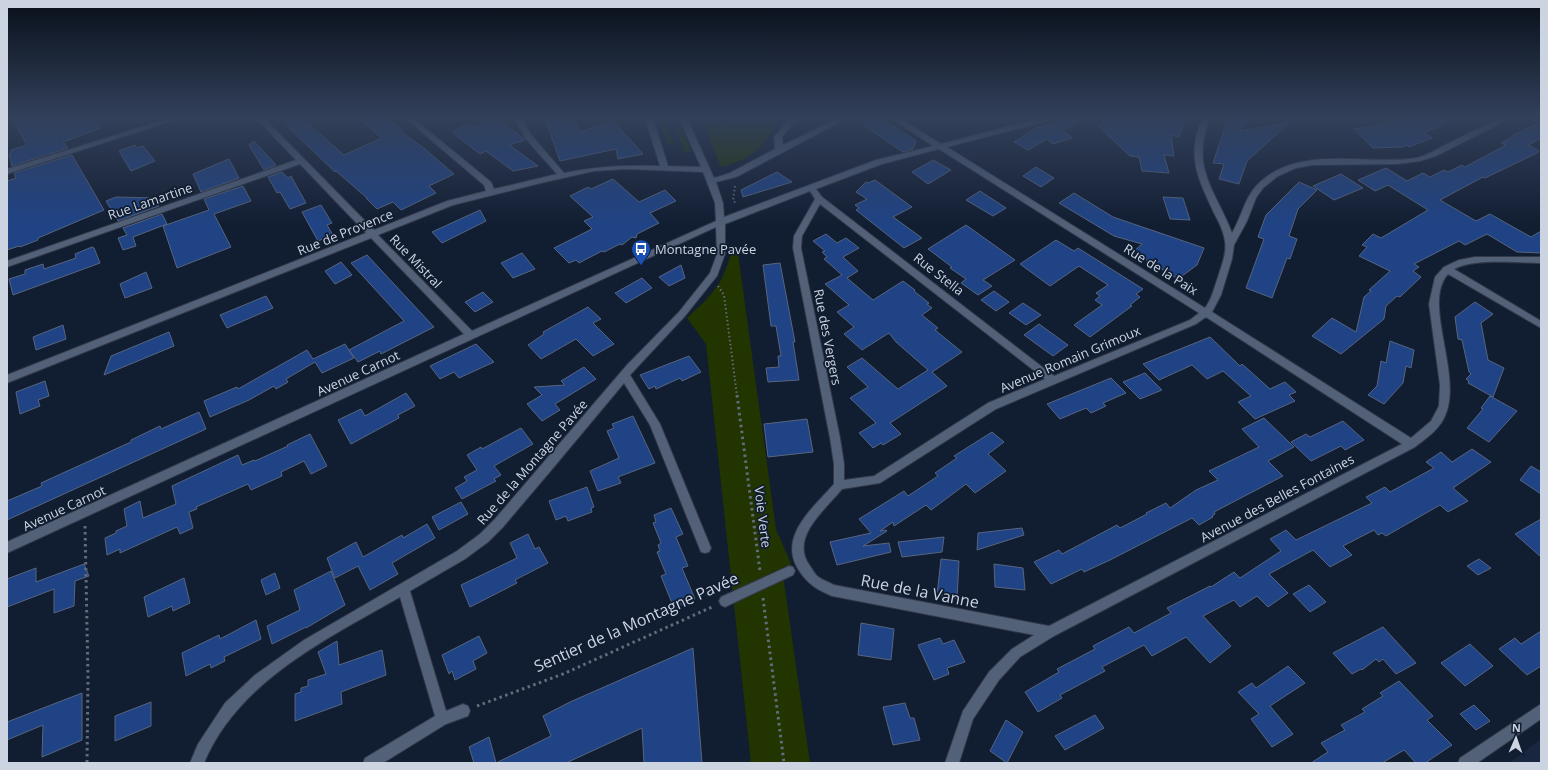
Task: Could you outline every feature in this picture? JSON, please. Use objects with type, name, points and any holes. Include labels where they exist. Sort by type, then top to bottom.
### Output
[{"type":"street","points":[[7,172],[64,154]]},
{"type":"street","name":"Rue Mistral","points":[[295,154],[470,335]]},
{"type":"street","points":[[452,154],[488,184],[491,193]]},
{"type":"street","points":[[544,154],[562,175]]},
{"type":"street","points":[[662,154],[665,169]]},
{"type":"street","name":"Rue de la Montagne Pavée","points":[[197,763],[203,749],[230,708],[260,679],[308,644],[461,555],[484,538],[549,465],[624,375],[647,349],[682,314],[708,282],[717,268],[721,254],[720,221],[717,198],[699,154]]},
{"type":"street","points":[[711,181],[733,175],[772,154]]},
{"type":"street","name":"Avenue Carnot","points":[[7,548],[720,221],[879,162],[910,154]]},
{"type":"street","name":"Rue de la Paix","points":[[954,154],[1411,444]]},
{"type":"street","name":"Avenue Romain Grimoux","points":[[839,485],[876,480],[992,406],[1193,322],[1206,313],[1215,301],[1227,261],[1230,245],[1226,228],[1203,182],[1198,166],[1197,154]]},
{"type":"street","points":[[1230,245],[1244,220],[1252,197],[1260,186],[1271,176],[1285,169],[1315,162],[1381,162],[1417,160],[1432,154]]},
{"type":"street","name":"Rue Lamartine","points":[[7,264],[302,161]]},
{"type":"street","name":"Rue de Provence","points":[[7,379],[450,203],[562,175],[611,168],[706,170]]},
{"type":"street","name":"Rue Stella","points":[[811,187],[819,199],[1053,380]]},
{"type":"street","name":"Rue des Vergers","points":[[819,199],[798,236],[797,248],[835,438],[839,464],[839,485]]},
{"type":"street","points":[[1447,269],[1459,263],[1475,260],[1541,260]]},
{"type":"street","points":[[1447,269],[1541,325]]},
{"type":"street","name":"Avenue des Belles Fontaines","points":[[952,763],[968,716],[994,676],[1016,653],[1050,632],[1411,444],[1435,424],[1444,406],[1445,385],[1434,304],[1438,279],[1447,269]]},
{"type":"street","points":[[624,375],[655,424],[705,548]]},
{"type":"street","name":"Rue de la Vanne","points":[[839,485],[807,523],[799,536],[797,546],[798,557],[813,580],[832,590],[1050,632]]},
{"type":"street","name":"Sentier de la Montagne Pavée","points":[[725,601],[762,585],[789,571]]},
{"type":"street","points":[[403,588],[442,719]]},
{"type":"street","points":[[370,763],[442,719],[463,711]]},
{"type":"street","points":[[1465,763],[1541,711]]},
{"type":"path","points":[[736,182],[733,192],[733,200],[737,205]]},
{"type":"path","name":"Voie Verte","points":[[708,282],[720,287],[724,295],[784,763]]},
{"type":"path","points":[[85,513],[88,677],[87,763]]},
{"type":"path","name":"Sentier de la Montagne Pavée","points":[[495,700],[563,674],[725,601]]},
{"type":"shaded area","points":[[1541,739],[1541,763],[1509,763]]},
{"type":"green space","points":[[716,154],[751,154],[746,158],[721,167]]},
{"type":"green space","points":[[737,246],[776,529],[793,568],[783,575],[810,763],[751,763],[706,344],[687,318],[714,291],[721,280],[732,253]]},
{"type":"building","points":[[9,154],[50,154],[12,166]]},
{"type":"building","points":[[121,154],[149,154],[155,161],[131,171]]},
{"type":"building","points":[[254,154],[266,154],[276,165],[264,170]]},
{"type":"building","points":[[316,154],[431,154],[454,174],[429,186],[436,193],[401,210],[393,202],[377,209],[367,198],[336,171],[335,172]]},
{"type":"building","points":[[490,154],[521,154],[538,166],[513,171]]},
{"type":"building","points":[[558,154],[593,154],[560,161]]},
{"type":"building","points":[[617,154],[643,154],[618,159]]},
{"type":"building","points":[[1128,154],[1174,154],[1174,156],[1164,155],[1169,173],[1142,171],[1139,157],[1130,156]]},
{"type":"building","points":[[1216,154],[1255,154],[1247,161],[1239,184],[1219,179],[1224,164],[1213,163]]},
{"type":"building","points":[[1489,154],[1535,154],[1485,178],[1483,177],[1440,200],[1476,221],[1490,214],[1531,237],[1541,231],[1541,253],[1517,252],[1487,234],[1465,245],[1459,241],[1414,264],[1419,267],[1413,271],[1421,277],[1400,297],[1397,296],[1386,306],[1384,319],[1341,354],[1312,336],[1332,318],[1356,332],[1364,297],[1371,291],[1369,290],[1390,271],[1359,256],[1367,247],[1362,245],[1373,234],[1381,238],[1428,210],[1388,185],[1375,191],[1358,180],[1386,168],[1407,181],[1423,173],[1430,177],[1444,170],[1448,172],[1462,165],[1465,167]]},
{"type":"building","points":[[72,155],[104,210],[38,238],[38,240],[7,250],[7,181],[16,178],[14,173]]},
{"type":"building","points":[[229,159],[239,178],[201,192],[193,174]]},
{"type":"building","points":[[933,160],[951,170],[928,184],[912,172]]},
{"type":"building","points":[[1036,167],[1054,178],[1041,187],[1023,176]]},
{"type":"building","points":[[282,172],[288,178],[291,176],[306,203],[290,209],[280,192],[277,193],[268,177]]},
{"type":"building","points":[[777,172],[792,182],[743,197],[741,190]]},
{"type":"building","points":[[1341,174],[1363,188],[1334,200],[1313,186]]},
{"type":"building","points":[[613,179],[639,202],[665,190],[676,201],[650,213],[659,223],[637,234],[636,238],[632,237],[622,245],[620,244],[604,252],[602,251],[579,263],[576,260],[569,263],[554,248],[592,229],[584,221],[593,217],[570,196],[588,187],[591,189]]},
{"type":"building","points":[[875,180],[912,207],[893,217],[922,238],[904,248],[856,210],[859,208],[855,205],[867,199],[856,192],[866,182],[868,183]]},
{"type":"building","points":[[1299,182],[1317,190],[1298,209],[1289,236],[1297,239],[1290,259],[1287,258],[1272,298],[1246,288],[1264,239],[1258,237],[1266,215]]},
{"type":"building","points":[[243,186],[251,201],[214,214],[231,247],[177,268],[163,226],[209,210],[204,199]]},
{"type":"building","points":[[980,191],[1006,208],[993,216],[966,200]]},
{"type":"building","points":[[1074,193],[1113,217],[1204,248],[1197,265],[1178,279],[1133,252],[1142,244],[1114,236],[1059,203]]},
{"type":"building","points":[[116,197],[156,198],[159,206],[118,221],[106,201]]},
{"type":"building","points":[[1163,197],[1183,198],[1190,220],[1170,219]]},
{"type":"building","points":[[321,205],[332,223],[327,225],[333,235],[318,241],[302,212]]},
{"type":"building","points":[[480,210],[486,221],[442,243],[432,232]]},
{"type":"building","points":[[162,214],[167,224],[133,237],[136,246],[123,250],[118,238],[127,235],[123,228]]},
{"type":"building","points":[[966,225],[1015,260],[983,280],[992,286],[978,295],[961,283],[966,279],[950,268],[952,267],[928,249]]},
{"type":"building","points":[[826,234],[837,243],[846,238],[859,248],[843,257],[858,271],[847,278],[873,300],[903,281],[929,303],[927,304],[932,308],[922,315],[938,328],[935,330],[962,352],[932,372],[947,386],[890,423],[901,434],[883,445],[881,443],[873,448],[859,433],[876,423],[850,398],[868,387],[847,367],[862,358],[898,389],[928,370],[896,342],[889,333],[862,350],[844,334],[854,327],[837,312],[849,305],[825,284],[842,275],[824,259],[827,257],[822,252],[825,251],[813,241]]},
{"type":"building","points":[[1056,240],[1074,251],[1078,248],[1143,289],[1136,294],[1140,297],[1130,305],[1132,306],[1090,337],[1074,325],[1102,305],[1095,300],[1100,296],[1096,293],[1108,285],[1079,266],[1050,286],[1020,264]]},
{"type":"building","points":[[92,247],[94,248],[100,263],[13,295],[9,279],[25,274],[25,270],[43,264],[44,269],[76,258],[75,254]]},
{"type":"building","points":[[522,253],[535,269],[513,278],[501,263]]},
{"type":"building","points":[[367,255],[434,327],[381,354],[380,351],[358,362],[349,350],[404,321],[351,263]]},
{"type":"building","points":[[341,262],[352,275],[335,284],[325,271]]},
{"type":"building","points":[[780,263],[795,342],[793,342],[799,380],[768,382],[766,368],[779,367],[778,356],[781,356],[776,326],[771,326],[763,265]]},
{"type":"building","points":[[681,265],[685,278],[669,286],[659,277]]},
{"type":"building","points":[[146,272],[152,288],[125,298],[120,284]]},
{"type":"building","points":[[642,278],[652,288],[626,303],[615,293]]},
{"type":"building","points":[[994,291],[1009,302],[996,311],[981,300]]},
{"type":"building","points":[[483,292],[493,302],[475,312],[465,302]]},
{"type":"building","points":[[266,296],[273,308],[227,328],[220,315]]},
{"type":"building","points":[[1475,302],[1493,314],[1481,323],[1488,360],[1504,368],[1493,397],[1468,383],[1469,381],[1466,379],[1471,374],[1469,372],[1462,340],[1458,339],[1455,317]]},
{"type":"building","points":[[1023,303],[1041,315],[1026,325],[1009,313]]},
{"type":"building","points":[[588,307],[601,319],[593,323],[614,344],[593,356],[576,339],[541,359],[528,345],[544,334],[543,332]]},
{"type":"building","points":[[1039,324],[1068,345],[1053,356],[1024,335]]},
{"type":"building","points":[[63,325],[66,339],[36,350],[33,337]]},
{"type":"building","points":[[169,332],[174,346],[104,375],[111,356]]},
{"type":"building","points":[[1210,337],[1240,366],[1242,364],[1270,389],[1285,382],[1296,392],[1289,395],[1295,401],[1255,419],[1238,402],[1251,396],[1223,371],[1207,379],[1192,365],[1159,380],[1143,364]]},
{"type":"building","points":[[1390,341],[1414,350],[1411,368],[1406,366],[1403,383],[1384,404],[1368,395],[1377,386],[1381,361],[1386,363]]},
{"type":"building","points":[[345,344],[354,358],[322,373],[315,362],[286,379],[288,382],[276,389],[274,386],[249,400],[210,417],[204,401],[237,387],[238,389],[307,350],[313,359]]},
{"type":"building","points":[[476,344],[494,362],[459,378],[454,372],[440,379],[430,366]]},
{"type":"building","points":[[689,356],[701,372],[682,381],[680,378],[656,389],[655,386],[649,389],[640,375]]},
{"type":"building","points":[[584,367],[596,379],[555,404],[560,410],[542,421],[527,404],[542,395],[534,387],[565,385],[561,381]]},
{"type":"building","points":[[1145,373],[1162,390],[1140,399],[1123,382]]},
{"type":"building","points":[[1111,378],[1126,393],[1103,403],[1106,406],[1091,413],[1086,408],[1060,419],[1047,404]]},
{"type":"building","points":[[45,381],[49,396],[38,400],[40,406],[20,414],[16,392]]},
{"type":"building","points":[[406,393],[415,406],[398,415],[399,418],[351,444],[338,420],[361,409],[365,416]]},
{"type":"building","points":[[1490,396],[1517,411],[1489,442],[1467,428],[1483,409],[1481,408]]},
{"type":"building","points":[[199,412],[206,429],[7,520],[7,501],[42,486],[41,483],[131,442],[131,440],[160,426],[161,429]]},
{"type":"building","points":[[633,416],[655,463],[618,477],[621,483],[598,491],[590,471],[619,458],[607,431],[614,428],[612,424]]},
{"type":"building","points":[[1264,418],[1294,447],[1268,461],[1283,476],[1214,512],[1215,514],[1212,516],[1213,517],[1199,525],[1192,518],[1110,560],[1084,572],[1082,569],[1051,584],[1034,562],[1059,550],[1062,554],[1117,525],[1120,528],[1166,503],[1170,508],[1196,490],[1218,480],[1209,471],[1259,447],[1242,429]]},
{"type":"building","points":[[807,419],[813,452],[768,457],[764,424]]},
{"type":"building","points":[[1343,421],[1364,440],[1345,450],[1341,446],[1311,461],[1291,442],[1306,434],[1310,437]]},
{"type":"building","points":[[521,428],[533,444],[494,466],[501,475],[494,479],[496,481],[462,499],[455,488],[467,481],[464,477],[477,470],[467,455],[481,447],[482,449]]},
{"type":"building","points":[[992,432],[1004,442],[988,454],[1006,471],[975,493],[966,484],[931,510],[926,505],[894,526],[893,522],[880,531],[887,531],[863,546],[889,543],[891,552],[837,565],[830,542],[871,533],[859,519],[904,491],[908,496],[938,476],[935,473],[957,458],[954,456]]},
{"type":"building","points":[[310,434],[327,466],[311,474],[304,461],[281,472],[282,476],[251,490],[248,484],[196,507],[197,509],[189,512],[193,528],[180,534],[177,527],[120,553],[120,549],[107,555],[105,538],[127,526],[124,509],[140,501],[143,518],[176,504],[172,486],[238,455],[242,465],[254,460],[255,461]]},
{"type":"building","points":[[1472,449],[1491,462],[1453,488],[1468,501],[1448,512],[1440,505],[1386,536],[1382,533],[1378,535],[1374,530],[1343,546],[1352,555],[1330,567],[1313,550],[1269,574],[1288,593],[1268,607],[1257,596],[1240,607],[1234,600],[1203,616],[1231,646],[1210,663],[1186,637],[1152,656],[1144,645],[1102,667],[1105,671],[1060,695],[1062,698],[1038,712],[1025,692],[1059,672],[1057,669],[1095,649],[1093,646],[1129,627],[1134,633],[1171,613],[1167,608],[1210,586],[1211,587],[1234,572],[1240,578],[1281,551],[1270,539],[1286,530],[1296,540],[1372,503],[1366,497],[1385,487],[1390,492],[1434,468],[1426,462],[1441,452],[1452,462]]},
{"type":"building","points":[[1531,466],[1541,472],[1541,494],[1520,480]]},
{"type":"building","points":[[587,487],[594,507],[591,508],[592,512],[568,521],[566,516],[556,520],[549,501]]},
{"type":"building","points":[[461,502],[468,514],[439,530],[432,517]]},
{"type":"building","points":[[671,508],[683,534],[676,537],[688,566],[682,568],[695,599],[674,608],[661,576],[666,574],[657,552],[660,551],[658,545],[661,543],[653,523],[656,522],[654,515]]},
{"type":"building","points":[[1541,519],[1541,557],[1515,534]]},
{"type":"building","points":[[427,524],[435,538],[392,563],[398,574],[370,590],[358,566],[335,578],[327,558],[356,542],[363,557],[402,535],[403,538]]},
{"type":"building","points":[[1022,528],[1024,535],[977,550],[978,533]]},
{"type":"building","points":[[528,534],[535,549],[539,547],[548,563],[515,580],[517,583],[470,607],[461,585],[517,558],[510,543]]},
{"type":"building","points":[[944,537],[942,552],[902,557],[898,542]]},
{"type":"building","points":[[941,559],[959,561],[957,599],[937,595]]},
{"type":"building","points":[[1479,559],[1491,568],[1478,575],[1467,566]]},
{"type":"building","points":[[84,564],[89,576],[75,581],[74,606],[54,613],[54,589],[7,607],[7,579],[36,568],[36,582]]},
{"type":"building","points":[[994,564],[1023,568],[1025,590],[995,587]]},
{"type":"building","points":[[331,571],[345,605],[306,628],[272,644],[267,626],[300,610],[294,590]]},
{"type":"building","points":[[275,573],[280,588],[266,595],[261,580]]},
{"type":"building","points":[[184,578],[190,603],[173,611],[172,606],[148,617],[144,597]]},
{"type":"building","points":[[1309,585],[1326,602],[1310,612],[1293,594]]},
{"type":"building","points":[[256,620],[261,639],[224,657],[225,661],[211,668],[210,664],[186,676],[182,653],[219,635],[220,639]]},
{"type":"building","points":[[861,623],[894,629],[891,660],[858,655]]},
{"type":"building","points":[[1383,627],[1416,663],[1396,674],[1383,659],[1379,662],[1376,659],[1362,670],[1361,669],[1352,674],[1333,653]]},
{"type":"building","points":[[1541,631],[1541,666],[1527,675],[1499,649],[1515,638],[1521,644]]},
{"type":"building","points":[[479,636],[487,653],[473,661],[476,669],[455,680],[452,671],[449,674],[442,655]]},
{"type":"building","points":[[940,638],[943,644],[954,640],[965,662],[947,668],[949,674],[934,680],[918,645]]},
{"type":"building","points":[[337,641],[339,665],[382,650],[386,675],[341,692],[342,704],[295,721],[295,694],[301,692],[301,688],[308,686],[308,680],[326,674],[318,652]]},
{"type":"building","points":[[1470,644],[1493,666],[1465,686],[1441,663]]},
{"type":"building","points":[[693,648],[702,763],[644,763],[642,728],[566,763],[496,763],[551,736],[543,716],[570,702]]},
{"type":"building","points":[[1288,666],[1305,683],[1270,706],[1293,734],[1272,747],[1251,719],[1259,714],[1238,692],[1252,683],[1256,688]]},
{"type":"building","points":[[1399,681],[1433,716],[1427,720],[1452,745],[1425,763],[1416,763],[1404,750],[1382,763],[1311,763],[1328,752],[1321,743],[1345,730],[1341,725],[1365,712],[1362,709],[1383,696],[1380,693]]},
{"type":"building","points":[[82,693],[82,740],[42,757],[43,725],[7,740],[7,722]]},
{"type":"building","points":[[151,702],[151,726],[115,741],[115,716]]},
{"type":"building","points":[[905,703],[910,718],[914,718],[920,740],[893,745],[883,707]]},
{"type":"building","points":[[1474,705],[1490,721],[1476,730],[1460,714]]},
{"type":"building","points":[[1095,715],[1104,728],[1065,750],[1055,736]]},
{"type":"building","points":[[1006,720],[1023,732],[1007,763],[990,751]]},
{"type":"building","points":[[489,737],[496,763],[474,763],[469,747]]},
{"type":"place","name":"Montagne Pavée","points":[[641,266]]}]
